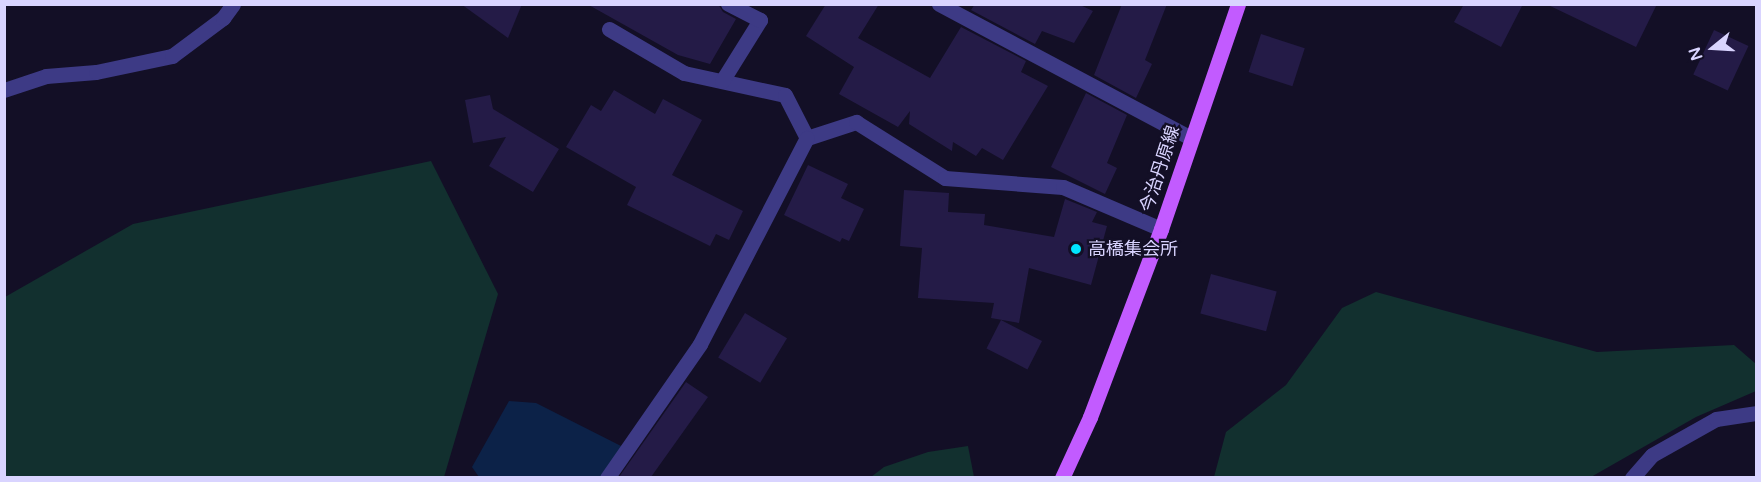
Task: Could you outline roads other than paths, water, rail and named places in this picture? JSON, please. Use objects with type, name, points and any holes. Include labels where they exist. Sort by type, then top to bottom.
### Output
[{"type":"main road","name":"今治丹原線","points":[[1062,477],[1090,417],[1161,229],[1238,4]]},
{"type":"street","points":[[4,90],[46,76],[96,72],[172,56],[223,18],[232,4]]},
{"type":"street","points":[[722,81],[760,20],[728,4]]},
{"type":"street","points":[[939,4],[1191,138]]},
{"type":"street","points":[[609,29],[684,73],[785,95],[807,138]]},
{"type":"street","points":[[607,477],[700,344],[807,138],[856,122],[945,178],[1064,187],[1161,229]]},
{"type":"street","points":[[1632,477],[1652,455],[1716,419],[1756,413]]},
{"type":"water","points":[[509,401],[536,403],[623,447],[601,477],[479,477],[472,467]]},
{"type":"place","name":"高橋集会所","points":[[1076,249]]}]
